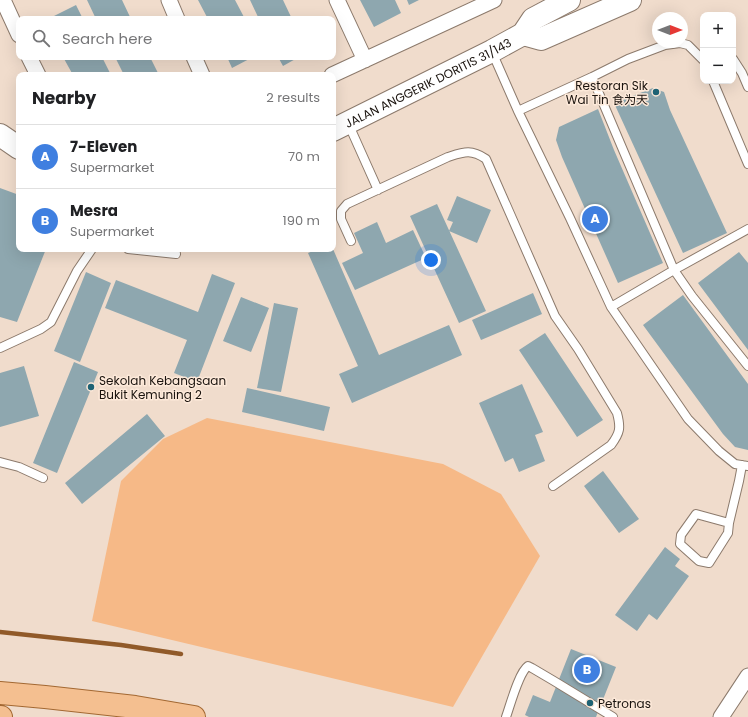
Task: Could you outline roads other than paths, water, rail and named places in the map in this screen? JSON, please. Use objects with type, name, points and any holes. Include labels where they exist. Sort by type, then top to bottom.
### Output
[{"type":"main road","points":[[0,693],[135,707],[194,717]]},
{"type":"street","points":[[169,0],[177,16]]},
{"type":"street","points":[[337,0],[365,60]]},
{"type":"street","points":[[336,73],[494,0]]},
{"type":"street","name":"JALAN ANGGERIK DORITIS 31/143","points":[[340,127],[523,34],[533,19],[569,0]]},
{"type":"street","name":"JALAN ANGGERIK DORITIS 31/143","points":[[523,34],[540,40],[630,0]]},
{"type":"street","points":[[5,1],[16,28]]},
{"type":"street","points":[[30,60],[36,72]]},
{"type":"street","points":[[195,60],[201,72]]},
{"type":"street","points":[[0,135],[16,146]]},
{"type":"street","points":[[721,717],[748,676]]},
{"type":"lane","points":[[518,111],[628,59],[665,45],[680,43],[688,45],[700,57]]},
{"type":"lane","points":[[492,51],[518,111],[611,307],[688,419],[719,451],[735,464],[745,466],[739,481],[728,533],[709,563],[699,561],[680,544],[681,535],[696,514],[729,523]]},
{"type":"lane","points":[[736,63],[748,87]]},
{"type":"lane","points":[[592,77],[674,270],[692,296],[748,366]]},
{"type":"lane","points":[[714,84],[748,164]]},
{"type":"lane","points":[[340,127],[378,190]]},
{"type":"lane","points":[[350,241],[341,219],[341,211],[346,204],[448,157],[460,153],[472,152],[479,154],[486,159],[555,316],[578,349],[617,413],[620,425],[617,437],[611,445],[553,486]]},
{"type":"lane","points":[[611,307],[748,229]]},
{"type":"lane","points":[[0,348],[41,329],[51,322],[77,271],[90,252]]},
{"type":"lane","points":[[157,252],[176,254]]},
{"type":"lane","points":[[0,462],[20,467],[43,478]]},
{"type":"lane","points":[[506,717],[524,669],[528,666],[613,717]]},
{"type":"waterway","points":[[0,632],[121,645],[181,654]]},
{"type":"place","name":"Restoran Sik Wai Tin 食为天","points":[[656,92]]},
{"type":"place","name":"7-Eleven","points":[[595,219]]},
{"type":"place","name":"Sekolah Kebangsaan Bukit Kemuning 2","points":[[91,387]]},
{"type":"place","name":"Mesra","points":[[587,670]]},
{"type":"place","name":"Petronas","points":[[590,703]]}]
